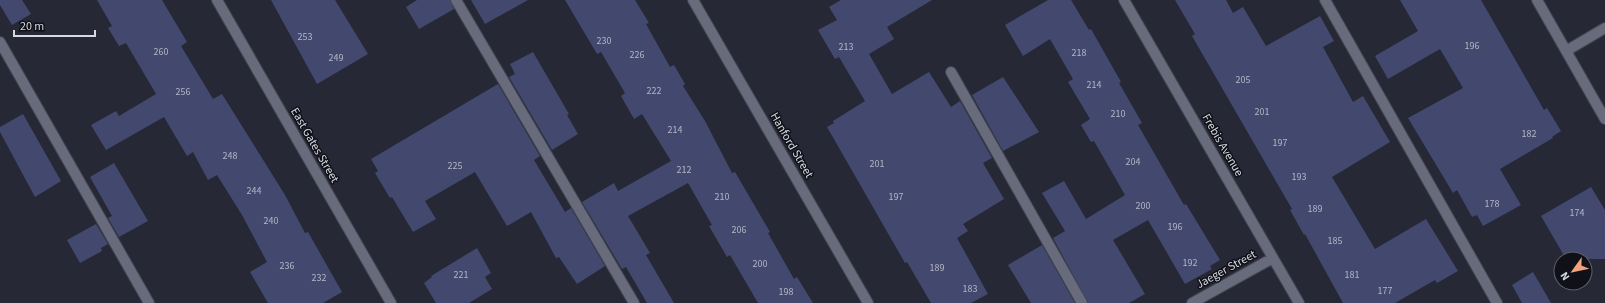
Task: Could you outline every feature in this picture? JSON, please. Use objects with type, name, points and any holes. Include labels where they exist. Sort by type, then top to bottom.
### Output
[{"type":"street","name":"East Gates Street","points":[[217,0],[390,303]]},
{"type":"street","points":[[456,0],[634,303]]},
{"type":"street","name":"Hanford Street","points":[[693,0],[868,303]]},
{"type":"street","name":"Frebis Avenue","points":[[1124,0],[1299,303]]},
{"type":"street","points":[[1325,0],[1497,303]]},
{"type":"street","points":[[1537,0],[1605,119]]},
{"type":"street","points":[[1566,51],[1605,28]]},
{"type":"street","points":[[0,42],[149,303]]},
{"type":"street","points":[[950,72],[1082,303]]},
{"type":"street","name":"Jaeger Street","points":[[1192,303],[1273,258]]},
{"type":"building","points":[[0,0],[22,0],[31,14],[12,25],[0,5]]},
{"type":"building","points":[[97,0],[162,0],[187,42],[181,46],[213,99],[222,94],[285,195],[305,233],[308,232],[342,292],[323,303],[268,303],[250,272],[267,262],[242,215],[217,175],[208,180],[193,152],[187,156],[164,117],[106,150],[91,125],[116,111],[119,116],[156,94],[126,43],[119,46],[108,28],[112,26]]},
{"type":"building","points":[[271,0],[335,0],[368,54],[317,84]]},
{"type":"building","points":[[417,0],[450,0],[454,9],[419,29],[406,7]]},
{"type":"building","points":[[471,0],[528,0],[485,24]]},
{"type":"building","points":[[565,0],[635,0],[649,23],[646,24],[670,67],[674,65],[685,84],[683,86],[705,121],[732,173],[735,172],[770,232],[768,233],[794,279],[797,277],[813,303],[758,303],[730,255],[727,257],[709,226],[712,225],[688,183],[628,216],[650,253],[646,255],[674,303],[647,303],[626,267],[622,269],[582,202],[614,183],[618,191],[671,161],[642,114],[634,119],[621,96],[625,93],[601,52],[597,54]]},
{"type":"building","points":[[841,0],[932,0],[887,27],[894,39],[869,54],[892,94],[929,72],[951,107],[960,101],[992,158],[983,163],[1004,199],[963,224],[968,231],[957,238],[988,294],[971,303],[931,303],[907,262],[905,263],[827,127],[834,123],[833,121],[865,101],[839,57],[835,59],[818,30],[837,20],[829,7]]},
{"type":"building","points":[[1048,0],[1071,0],[1089,30],[1091,29],[1142,123],[1138,125],[1184,205],[1186,204],[1220,260],[1210,266],[1212,269],[1185,284],[1148,220],[1113,240],[1145,294],[1129,303],[1088,303],[1053,238],[1065,231],[1042,193],[1064,181],[1086,219],[1125,195],[1094,141],[1091,142],[1081,125],[1090,119],[1068,82],[1073,79],[1050,39],[1023,56],[1005,25]]},
{"type":"building","points":[[1175,0],[1226,0],[1233,13],[1243,7],[1266,46],[1320,16],[1334,41],[1323,47],[1353,102],[1363,96],[1390,142],[1332,177],[1375,249],[1426,219],[1458,271],[1437,283],[1435,280],[1395,303],[1343,303],[1290,210],[1292,209],[1192,36],[1195,34]]},
{"type":"building","points":[[1400,0],[1481,0],[1544,110],[1547,108],[1561,131],[1552,137],[1553,138],[1500,169],[1521,205],[1483,226],[1477,215],[1472,217],[1457,190],[1453,193],[1408,118],[1463,88],[1440,49],[1388,79],[1375,56],[1418,31]]},
{"type":"building","points":[[533,52],[569,114],[567,115],[578,134],[552,150],[509,77],[515,74],[510,64]]},
{"type":"building","points":[[1003,77],[1039,132],[1003,151],[972,95]]},
{"type":"building","points":[[498,84],[540,156],[534,160],[565,212],[571,208],[605,266],[577,284],[559,257],[556,258],[531,212],[507,226],[475,172],[425,201],[436,219],[413,232],[392,197],[390,198],[375,173],[378,171],[371,159]]},
{"type":"building","points":[[23,114],[61,181],[35,197],[0,132],[0,127]]},
{"type":"building","points":[[114,163],[148,221],[119,237],[108,218],[112,216],[90,177]]},
{"type":"building","points":[[1591,187],[1605,210],[1605,259],[1593,259],[1593,251],[1561,251],[1541,216]]},
{"type":"building","points":[[96,224],[108,244],[101,248],[102,251],[80,263],[67,240]]},
{"type":"building","points":[[1042,245],[1075,303],[1031,303],[1008,265]]},
{"type":"building","points":[[477,248],[491,273],[485,277],[492,289],[469,303],[436,303],[424,283],[432,277],[431,276]]},
{"type":"building","points":[[1533,272],[1551,303],[1522,303],[1512,285]]}]
